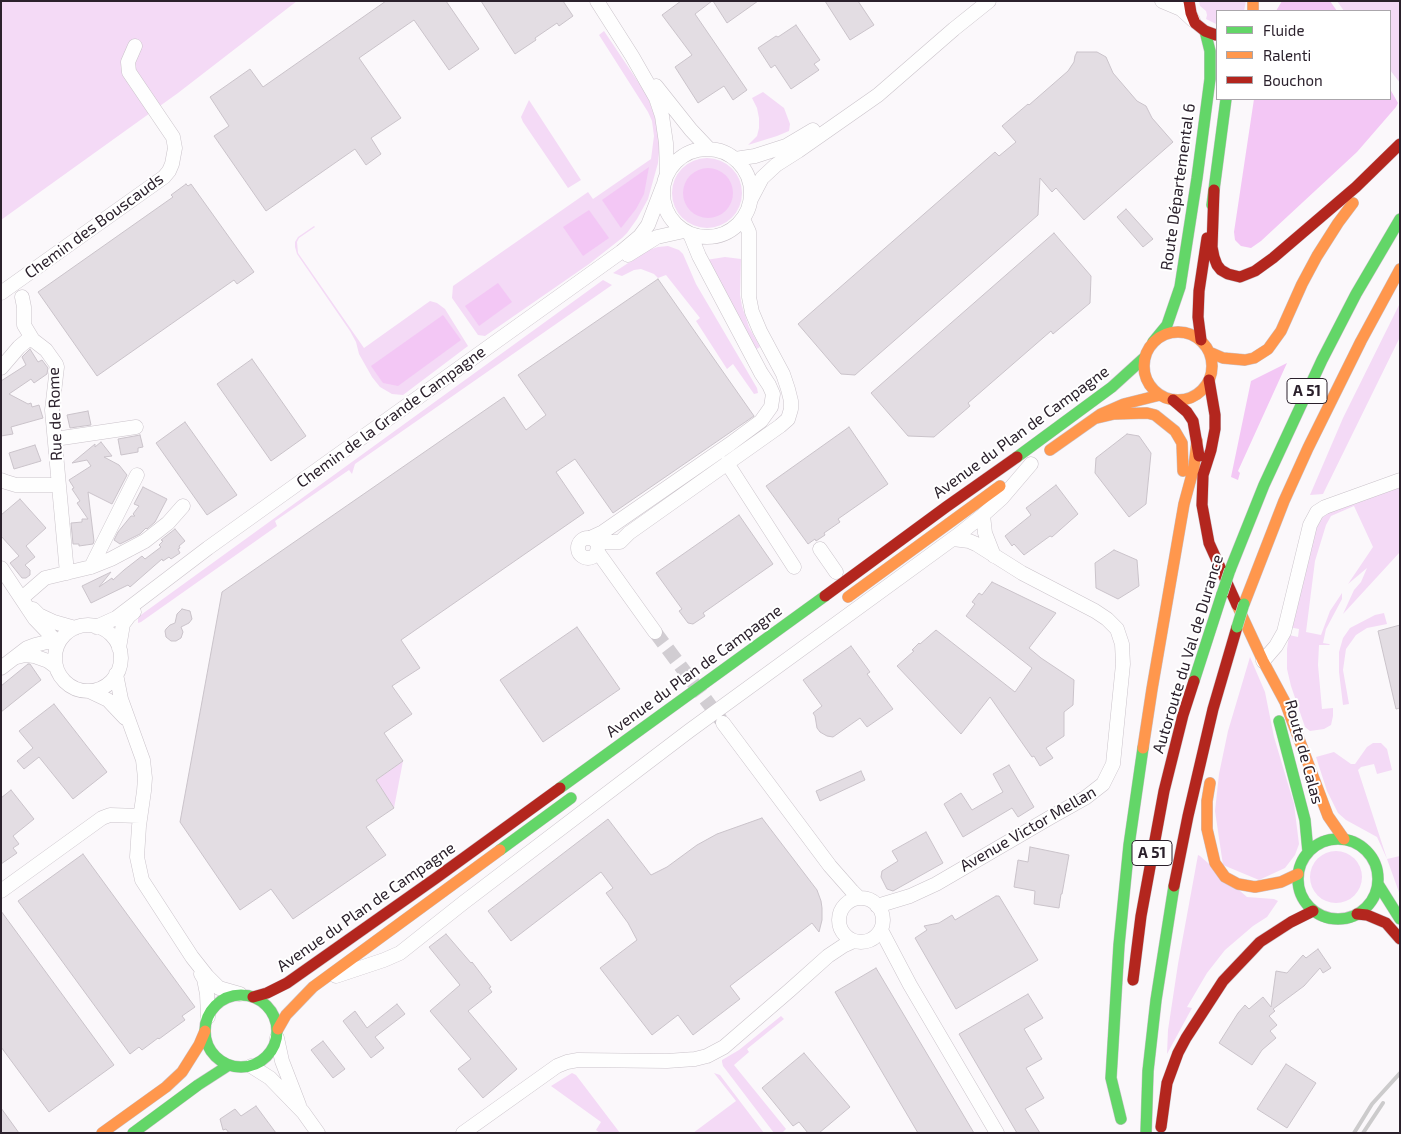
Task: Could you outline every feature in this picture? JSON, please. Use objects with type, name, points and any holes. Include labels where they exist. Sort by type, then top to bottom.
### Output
[{"type":"main road","name":"Route Départemental 6","points":[[1153,342],[1167,325],[1180,287],[1210,79],[1210,51],[1200,27],[1190,13],[1190,1]]},
{"type":"main road","points":[[1200,27],[1216,35]]},
{"type":"main road","points":[[1201,340],[1198,317],[1198,291],[1226,100]]},
{"type":"main road","points":[[1214,190],[1212,238],[1214,257],[1221,270],[1240,277],[1255,271],[1273,258],[1356,187],[1400,144]]},
{"type":"main road","points":[[1210,352],[1212,366],[1209,380],[1200,392],[1187,398],[1173,400],[1160,395],[1149,385],[1144,371],[1145,357],[1153,342],[1164,334],[1177,331],[1190,334],[1201,340],[1210,352],[1223,358],[1245,360],[1254,358],[1268,349],[1281,331],[1313,263],[1338,223],[1360,194],[1400,150]]},
{"type":"main road","name":"Autoroute du Val de Durance","points":[[1131,995],[1141,916],[1164,791],[1183,715],[1230,570],[1264,486],[1322,360],[1356,294],[1400,219]]},
{"type":"main road","name":"A 51","points":[[1146,1133],[1148,1072],[1156,1000],[1176,872],[1224,668],[1244,604],[1284,501],[1361,341],[1400,269]]},
{"type":"main road","name":"Avenue du Plan de Campagne","points":[[247,995],[267,992],[287,983],[436,878],[664,714],[946,507],[1047,436],[1112,388],[1145,357]]},
{"type":"main road","name":"Route de Calas","points":[[1203,475],[1215,429],[1215,415],[1209,380]]},
{"type":"main road","name":"Avenue du Plan de Campagne","points":[[839,603],[1102,414],[1115,407],[1160,395]]},
{"type":"main road","name":"Route de Calas","points":[[1173,400],[1187,412],[1193,421],[1203,475],[1202,505],[1209,543],[1263,661],[1285,702],[1328,816],[1344,839]]},
{"type":"main road","points":[[1097,418],[1114,414],[1146,413],[1155,415],[1175,431],[1183,449],[1184,504]]},
{"type":"main road","points":[[1120,1119],[1111,1078],[1119,945],[1128,845],[1152,689],[1184,504],[1194,467],[1197,442]]},
{"type":"main road","points":[[1258,597],[1308,448]]},
{"type":"main road","points":[[1236,672],[1252,617]]},
{"type":"main road","name":"Route de Calas","points":[[1263,661],[1304,813],[1308,852]]},
{"type":"main road","points":[[1213,768],[1207,801],[1206,822],[1212,852],[1225,877],[1233,882],[1255,887],[1281,882],[1298,874]]},
{"type":"main road","name":"Avenue du Plan de Campagne","points":[[277,1033],[293,1006],[321,981],[577,794]]},
{"type":"main road","points":[[1344,839],[1356,843],[1370,855],[1376,865],[1378,884],[1371,901],[1357,914],[1348,918],[1330,918],[1313,910],[1305,902],[1299,891],[1298,874],[1301,862],[1313,847],[1328,840],[1344,839]]},
{"type":"main road","points":[[1378,884],[1400,919]]},
{"type":"main road","points":[[1161,1133],[1164,1102],[1172,1068],[1186,1038],[1223,981],[1260,942],[1313,910]]},
{"type":"main road","points":[[1357,914],[1367,915],[1386,922],[1400,939]]},
{"type":"main road","points":[[102,1133],[166,1087],[182,1072],[199,1045],[208,1017],[217,1004],[232,996],[247,995],[268,1006],[273,1012],[277,1033],[274,1047],[268,1056],[251,1066],[237,1067],[229,1065],[214,1056],[206,1040],[205,1031]]},
{"type":"main road","points":[[133,1133],[198,1085],[229,1065]]},
{"type":"main road","points":[[1120,1133],[1124,1081]]},
{"type":"street","points":[[597,1],[656,98],[662,116],[666,143],[663,199],[666,212],[674,223],[687,233],[702,237],[725,234],[735,227],[743,219],[762,178],[776,165],[878,95],[989,1]]},
{"type":"street","points":[[735,159],[755,156],[786,146],[810,132],[870,91],[976,1]]},
{"type":"street","points":[[1162,1],[1181,9],[1200,27]]},
{"type":"street","name":"Chemin des Bouscauds","points":[[1,293],[164,177],[169,171],[175,148],[173,137],[129,72],[128,62],[135,46]]},
{"type":"street","points":[[632,56],[690,130],[709,148]]},
{"type":"street","points":[[665,180],[674,163],[684,155],[696,150],[709,148],[723,152],[735,159],[745,170],[750,184],[751,199]]},
{"type":"street","name":"Chemin de la Grande Campagne","points":[[96,627],[116,618],[208,548],[621,252],[640,236],[648,225],[665,180]]},
{"type":"street","points":[[605,563],[629,533],[788,419],[791,401],[783,374],[752,312],[749,297],[749,232],[743,219]]},
{"type":"street","points":[[593,547],[603,532],[761,421],[771,407],[773,394],[769,385],[687,233]]},
{"type":"street","name":"Chemin de la Grande Campagne","points":[[118,648],[125,620],[177,579],[394,421],[625,257],[657,237],[687,233]]},
{"type":"street","name":"Rue de Rome","points":[[22,297],[24,325],[31,337],[46,350],[56,364],[57,371],[52,401],[67,573]]},
{"type":"street","points":[[1,368],[19,347],[31,337]]},
{"type":"street","points":[[55,439],[136,427]]},
{"type":"street","points":[[727,464],[794,567]]},
{"type":"street","points":[[321,981],[400,953],[689,730],[953,539],[1002,498],[1031,464]]},
{"type":"street","points":[[91,567],[137,475]]},
{"type":"street","points":[[1,480],[16,485],[58,486]]},
{"type":"street","points":[[1263,661],[1276,646],[1284,632],[1310,525],[1317,512],[1325,507],[1400,480]]},
{"type":"street","points":[[23,600],[45,578],[91,567],[111,559],[145,540],[168,523],[183,506]]},
{"type":"street","points":[[983,515],[984,533],[994,557]]},
{"type":"street","name":"Avenue Victor Mellan","points":[[880,917],[903,898],[925,889],[1085,798],[1103,784],[1113,764],[1123,664],[1122,644],[1117,629],[1095,611],[1022,574],[976,544],[953,539]]},
{"type":"street","points":[[593,547],[620,542]]},
{"type":"street","points":[[593,547],[655,632]]},
{"type":"street","points":[[820,549],[836,572]]},
{"type":"street","points":[[1,568],[35,619],[58,643]]},
{"type":"street","points":[[23,600],[42,617],[75,628]]},
{"type":"street","points":[[22,652],[32,625],[23,600]]},
{"type":"street","points":[[86,626],[96,627],[106,631],[114,638],[120,656],[120,666],[116,674],[105,686],[97,690],[80,690],[65,682],[60,675],[56,667],[55,653],[58,643],[68,632],[75,628],[86,626]]},
{"type":"street","points":[[1,668],[22,652],[44,642],[58,643]]},
{"type":"street","points":[[22,652],[25,655],[48,661],[56,667]]},
{"type":"street","points":[[116,674],[121,699],[143,760],[145,778],[137,857],[142,880],[204,979],[208,1002],[208,1017]]},
{"type":"street","points":[[88,691],[108,700],[131,726]]},
{"type":"street","points":[[723,723],[830,866],[859,898]]},
{"type":"street","points":[[1,891],[102,818],[110,815],[140,816]]},
{"type":"street","points":[[828,956],[838,939],[840,929],[839,916],[843,901],[841,890],[830,866]]},
{"type":"street","points":[[841,910],[849,901],[859,898],[866,899],[880,917],[910,985]]},
{"type":"street","points":[[463,1133],[557,1066],[567,1062],[578,1060],[667,1061],[707,1056],[724,1047],[828,956],[843,946],[877,936],[880,917]]},
{"type":"street","points":[[840,929],[848,939],[876,946],[890,958],[910,985],[997,1133]]},
{"type":"street","points":[[192,958],[215,984],[224,990],[247,995]]},
{"type":"street","points":[[277,1033],[282,1061],[303,1112]]},
{"type":"street","points":[[251,1066],[270,1078],[303,1112],[318,1133]]},
{"type":"street","points":[[144,1133],[154,1117]]},
{"type":"shaded area","points":[[1,1],[297,1],[178,93],[1,220]]},
{"type":"shaded area","points":[[1199,1],[1246,1],[1244,10],[1216,10],[1216,24],[1206,19],[1206,11],[1200,6]]},
{"type":"shaded area","points":[[1282,1],[1330,1],[1336,10],[1277,10]]},
{"type":"shaded area","points":[[1337,1],[1400,1],[1400,83],[1391,71],[1391,10],[1343,10]]},
{"type":"shaded area","points":[[604,31],[647,95],[658,124],[660,143],[658,163],[648,199],[637,219],[622,238],[589,264],[485,336],[478,335],[452,298],[453,286],[588,192],[593,199],[651,159],[654,136],[652,121],[599,35]]},
{"type":"shaded area","points":[[1391,91],[1398,103],[1396,107],[1357,152],[1261,241],[1251,248],[1241,246],[1235,240],[1234,232],[1254,100],[1391,100]]},
{"type":"shaded area","points":[[763,92],[784,108],[790,124],[789,131],[748,145],[757,136],[759,128],[757,108],[752,98]]},
{"type":"shaded area","points":[[529,100],[581,180],[568,188],[523,122],[521,117]]},
{"type":"shaded area","points":[[707,158],[720,161],[732,168],[739,180],[742,193],[739,206],[732,218],[720,225],[707,228],[694,225],[682,218],[675,206],[672,193],[675,180],[682,168],[694,161]]},
{"type":"shaded area","points":[[649,167],[644,194],[636,209],[621,228],[602,200]]},
{"type":"shaded area","points":[[708,168],[722,172],[729,179],[733,193],[729,207],[722,214],[708,218],[694,214],[687,207],[683,193],[687,179],[694,172]]},
{"type":"shaded area","points":[[589,210],[609,238],[583,256],[563,227]]},
{"type":"shaded area","points":[[314,226],[299,238],[297,242],[298,253],[364,348],[430,301],[437,303],[445,309],[468,346],[403,395],[392,394],[380,387],[359,354],[356,342],[350,331],[297,254],[295,242],[298,237]]},
{"type":"shaded area","points":[[668,246],[679,250],[683,254],[696,284],[757,388],[758,393],[754,394],[733,364],[727,369],[696,321],[700,318],[666,275],[658,278],[654,274],[641,269],[622,276],[613,273],[648,250]]},
{"type":"shaded area","points":[[725,257],[741,259],[740,295],[749,327],[760,347],[755,350],[706,260]]},
{"type":"shaded area","points":[[603,280],[612,285],[355,464],[352,474],[349,470],[275,521],[277,526],[138,623],[138,617]]},
{"type":"shaded area","points":[[498,283],[512,302],[479,326],[465,306]]},
{"type":"shaded area","points":[[1400,303],[1400,337],[1323,494],[1310,495],[1343,418]]},
{"type":"shaded area","points":[[443,315],[461,340],[398,386],[383,383],[371,366]]},
{"type":"shaded area","points":[[1287,363],[1238,471],[1240,473],[1238,480],[1231,477],[1251,381]]},
{"type":"shaded area","points":[[1400,487],[1400,552],[1343,614],[1367,568],[1348,584],[1373,547],[1354,506],[1331,516],[1326,525],[1315,561],[1306,632],[1321,635],[1330,611],[1342,593],[1342,599],[1326,629],[1323,643],[1330,645],[1319,645],[1318,665],[1322,709],[1333,708],[1333,716],[1331,725],[1324,729],[1310,731],[1305,727],[1291,686],[1287,669],[1287,649],[1289,635],[1298,637],[1299,629],[1289,627],[1313,534],[1322,518],[1337,505]]},
{"type":"shaded area","points":[[1384,613],[1387,624],[1367,628],[1356,635],[1346,649],[1343,670],[1349,704],[1343,705],[1339,672],[1339,652],[1343,638],[1350,628],[1375,615]]},
{"type":"shaded area","points":[[1250,657],[1265,692],[1274,737],[1294,804],[1299,844],[1295,855],[1285,868],[1259,880],[1223,865],[1215,811],[1219,774],[1228,731]]},
{"type":"shaded area","points":[[1373,743],[1381,743],[1387,749],[1392,770],[1377,774],[1374,764],[1361,767],[1358,770],[1387,859],[1377,837],[1346,820],[1338,813],[1327,791],[1316,757],[1334,752],[1351,764],[1355,764],[1367,747]]},
{"type":"shaded area","points":[[403,761],[394,808],[376,780]]},
{"type":"shaded area","points":[[1331,851],[1341,851],[1355,858],[1362,872],[1362,882],[1355,896],[1341,903],[1331,903],[1321,899],[1314,892],[1310,882],[1310,872],[1314,862],[1321,855]]},
{"type":"shaded area","points":[[1198,855],[1247,897],[1278,901],[1267,917],[1253,926],[1225,950],[1207,973],[1187,1007],[1192,1008],[1167,1054],[1168,1030],[1178,964]]},
{"type":"shaded area","points":[[1400,856],[1400,895],[1387,859]]},
{"type":"shaded area","points":[[781,1016],[784,1019],[747,1049],[749,1052],[734,1065],[786,1129],[782,1133],[774,1133],[723,1066],[722,1060],[739,1050]]},
{"type":"shaded area","points":[[572,1073],[576,1075],[620,1133],[600,1133],[596,1130],[601,1122],[551,1086]]},
{"type":"shaded area","points":[[714,1073],[720,1075],[764,1133],[693,1133],[736,1101]]},
{"type":"building","points":[[386,1],[446,1],[479,49],[449,70],[414,20],[359,58],[401,118],[371,138],[381,154],[366,165],[355,149],[266,211],[214,136],[229,126],[210,97],[250,69],[263,87]]},
{"type":"building","points":[[481,1],[563,1],[573,16],[559,26],[557,23],[515,54]]},
{"type":"building","points":[[681,1],[712,1],[695,14],[747,90],[733,100],[724,86],[698,103],[675,67],[692,55],[662,15]]},
{"type":"building","points":[[713,1],[758,1],[727,23]]},
{"type":"building","points":[[825,1],[858,1],[874,25],[850,40]]},
{"type":"building","points":[[796,25],[820,60],[814,64],[819,70],[791,89],[775,65],[771,68],[758,48]]},
{"type":"building","points":[[1077,52],[1097,52],[1106,57],[1113,73],[1137,101],[1146,106],[1152,118],[1173,142],[1084,220],[1056,188],[1052,192],[1040,178],[1038,215],[855,375],[841,374],[798,324],[995,152],[999,156],[1016,142],[1002,126],[1068,71],[1074,62]]},
{"type":"building","points":[[186,184],[188,186],[191,184],[254,272],[237,284],[234,280],[97,376],[38,292],[173,197],[171,195]]},
{"type":"building","points":[[1126,209],[1153,239],[1143,247],[1117,217]]},
{"type":"building","points":[[1054,233],[1091,276],[1090,303],[1053,334],[1051,331],[968,403],[970,406],[934,437],[908,436],[871,393]]},
{"type":"building","points":[[658,279],[754,416],[613,513],[575,459],[556,472],[584,513],[401,640],[420,668],[392,686],[412,714],[384,733],[403,761],[376,780],[394,808],[366,827],[386,855],[293,919],[271,889],[240,910],[180,822],[222,592],[504,397],[526,430],[546,415],[518,375]]},
{"type":"building","points":[[30,349],[38,362],[42,360],[48,368],[47,374],[34,383],[31,379],[9,394],[28,404],[31,403],[32,407],[39,405],[43,418],[11,427],[13,434],[1,436],[1,381],[26,365],[22,357]]},
{"type":"building","points":[[252,359],[306,436],[271,461],[217,384]]},
{"type":"building","points":[[88,411],[91,425],[70,428],[67,415]]},
{"type":"building","points":[[185,422],[237,495],[207,515],[156,443]]},
{"type":"building","points":[[849,427],[888,484],[838,519],[840,522],[824,533],[825,535],[808,544],[766,486]]},
{"type":"building","points":[[1127,434],[1139,436],[1151,453],[1146,504],[1129,517],[1095,473],[1096,458]]},
{"type":"building","points":[[140,435],[143,447],[138,448],[138,452],[121,455],[118,439]]},
{"type":"building","points":[[101,442],[112,456],[104,457],[119,465],[127,475],[112,504],[88,492],[94,541],[93,544],[79,546],[79,544],[73,544],[71,523],[82,522],[82,519],[88,519],[77,503],[80,501],[72,489],[74,488],[69,480],[91,466],[87,460],[72,463],[95,444],[95,447]]},
{"type":"building","points":[[35,445],[41,461],[14,469],[9,453]]},
{"type":"building","points":[[1056,485],[1078,514],[1052,537],[1050,536],[1024,555],[1014,544],[1012,546],[1005,536],[1031,515],[1026,508]]},
{"type":"building","points":[[143,487],[167,499],[155,522],[140,534],[120,544],[114,540],[131,516],[135,516],[133,514],[139,506],[134,504]]},
{"type":"building","points":[[20,499],[46,528],[26,546],[35,557],[25,565],[30,570],[30,575],[26,578],[22,578],[10,563],[19,556],[1,536],[1,515]]},
{"type":"building","points":[[739,515],[773,564],[703,613],[705,616],[693,624],[688,623],[679,611],[682,609],[656,573]]},
{"type":"building","points":[[175,529],[185,541],[179,546],[180,553],[171,559],[169,557],[163,561],[162,559],[130,587],[128,585],[91,603],[82,586],[111,572],[99,587],[112,578],[113,580],[142,556],[145,559],[161,547],[159,545],[163,541],[161,540]]},
{"type":"building","points":[[1114,550],[1137,560],[1139,586],[1118,599],[1096,588],[1095,563]]},
{"type":"building","points":[[992,582],[1056,613],[1029,648],[1074,680],[1073,705],[1064,712],[1064,736],[1046,748],[1053,758],[1040,766],[990,697],[961,734],[897,666],[914,651],[912,650],[919,643],[936,630],[1015,692],[1032,668],[966,616],[975,604],[972,602],[979,593],[982,595]]},
{"type":"building","points":[[182,609],[190,611],[192,619],[181,627],[183,632],[181,638],[171,641],[166,637],[165,631],[170,625],[175,623],[177,614]]},
{"type":"building","points":[[1400,625],[1400,708],[1396,709],[1378,631]]},
{"type":"building","points":[[577,627],[620,689],[543,742],[500,680]]},
{"type":"building","points":[[851,646],[870,672],[867,674],[893,709],[867,727],[860,718],[833,737],[827,736],[817,728],[813,713],[822,706],[803,680]]},
{"type":"building","points":[[30,664],[41,680],[1,712],[1,686]]},
{"type":"building","points":[[54,704],[107,772],[73,799],[39,757],[24,769],[17,761],[33,748],[19,731]]},
{"type":"building","points":[[1009,765],[1034,807],[1018,817],[1012,808],[963,837],[944,804],[961,793],[972,810],[1003,792],[993,774]]},
{"type":"building","points":[[861,771],[865,780],[820,801],[816,791]]},
{"type":"building","points":[[11,790],[34,819],[13,836],[19,844],[13,848],[17,853],[1,864],[1,798]]},
{"type":"building","points":[[762,818],[817,890],[822,908],[819,932],[812,923],[730,986],[740,999],[693,1035],[678,1015],[652,1035],[600,968],[637,940],[628,923],[606,893],[613,888],[601,872],[511,941],[488,911],[608,819],[651,875],[667,867],[697,845],[717,834]]},
{"type":"building","points":[[926,832],[943,863],[893,891],[887,889],[881,877],[882,871],[898,861],[892,851]]},
{"type":"building","points":[[1030,847],[1069,855],[1059,908],[1034,904],[1035,891],[1014,887],[1018,860],[1028,862]]},
{"type":"building","points":[[83,854],[195,1007],[182,1016],[185,1020],[159,1039],[142,1050],[139,1047],[130,1054],[18,901]]},
{"type":"building","points":[[999,896],[1038,960],[956,1009],[915,938],[927,930],[924,926],[939,923],[952,915],[955,920]]},
{"type":"building","points":[[1,911],[114,1065],[49,1112],[1,1047]]},
{"type":"building","points":[[446,934],[472,962],[491,987],[489,988],[492,992],[468,1011],[517,1069],[483,1098],[458,1069],[471,1059],[430,1011],[460,985],[429,947]]},
{"type":"building","points":[[1318,949],[1331,968],[1323,973],[1320,968],[1304,986],[1273,1009],[1275,1011],[1269,1016],[1277,1025],[1270,1031],[1276,1038],[1262,1050],[1252,1065],[1219,1043],[1245,1005],[1249,1009],[1263,997],[1271,1007],[1276,971],[1287,973],[1303,955],[1306,958]]},
{"type":"building","points":[[876,968],[974,1133],[918,1133],[835,992]]},
{"type":"building","points":[[1028,994],[1043,1018],[1024,1029],[1042,1059],[1026,1068],[1044,1098],[1025,1109],[1040,1133],[1017,1133],[959,1034]]},
{"type":"building","points":[[397,1004],[405,1014],[375,1037],[384,1048],[371,1058],[343,1021],[355,1011],[367,1028]]},
{"type":"building","points":[[323,1041],[345,1069],[333,1078],[311,1050]]},
{"type":"building","points":[[804,1053],[850,1107],[819,1133],[808,1133],[799,1122],[793,1126],[762,1088]]},
{"type":"building","points":[[1286,1064],[1316,1083],[1287,1128],[1257,1109]]},
{"type":"building","points":[[256,1106],[276,1133],[229,1133],[226,1129],[223,1130],[220,1119],[235,1109],[241,1116]]},
{"type":"building","points":[[1,1108],[19,1133],[1,1133]]},
{"type":"tunnel","points":[[655,632],[721,720]]},
{"type":"railway","points":[[1354,1133],[1372,1104],[1400,1073]]},
{"type":"railway","points":[[1363,1133],[1383,1103]]},
{"type":"traffic: fast","points":[[1153,342],[1167,325],[1180,287],[1210,79],[1210,51],[1205,31]]},
{"type":"traffic: fast","points":[[1212,205],[1226,100]]},
{"type":"traffic: fast","points":[[1230,570],[1264,485],[1322,360],[1356,294],[1400,219]]},
{"type":"traffic: fast","points":[[1017,457],[1112,387],[1145,357]]},
{"type":"traffic: fast","points":[[1222,594],[1230,570]]},
{"type":"traffic: fast","points":[[1194,681],[1222,594]]},
{"type":"traffic: fast","points":[[560,788],[825,596]]},
{"type":"traffic: fast","points":[[1237,627],[1244,604]]},
{"type":"traffic: fast","points":[[1279,721],[1305,820],[1308,852]]},
{"type":"traffic: fast","points":[[1121,1119],[1111,1078],[1119,945],[1129,845],[1143,748]]},
{"type":"traffic: fast","points":[[500,850],[571,798]]},
{"type":"traffic: fast","points":[[1338,839],[1353,842],[1366,851],[1375,864],[1378,879],[1375,894],[1366,907],[1353,916],[1338,919],[1323,916],[1310,907],[1301,894],[1298,879],[1301,864],[1310,851],[1323,842],[1338,839]]},
{"type":"traffic: fast","points":[[1378,884],[1400,919]]},
{"type":"traffic: fast","points":[[1146,1133],[1148,1071],[1156,1000],[1174,886]]},
{"type":"traffic: fast","points":[[248,995],[267,1005],[275,1017],[277,1031],[275,1045],[267,1057],[255,1065],[234,1067],[215,1057],[207,1045],[205,1024],[215,1005],[227,997],[248,995]]},
{"type":"traffic: fast","points":[[133,1133],[198,1085],[229,1065]]},
{"type":"traffic: slow","points":[[1253,1],[1253,10]]},
{"type":"traffic: slow","points":[[1209,352],[1223,358],[1245,360],[1254,358],[1268,349],[1281,331],[1317,256],[1353,203]]},
{"type":"traffic: slow","points":[[1244,604],[1284,501],[1308,448],[1361,341],[1400,269]]},
{"type":"traffic: slow","points":[[1178,332],[1191,335],[1202,342],[1209,353],[1212,366],[1209,379],[1202,390],[1191,397],[1178,400],[1165,397],[1154,390],[1147,379],[1144,366],[1147,353],[1154,342],[1165,335],[1178,332]]},
{"type":"traffic: slow","points":[[1050,450],[1101,414],[1124,404],[1160,395]]},
{"type":"traffic: slow","points":[[1097,418],[1114,414],[1147,413],[1155,415],[1175,431],[1182,443],[1183,471]]},
{"type":"traffic: slow","points":[[1143,748],[1184,504],[1194,467],[1197,441]]},
{"type":"traffic: slow","points":[[848,597],[1000,486]]},
{"type":"traffic: slow","points":[[1237,605],[1263,661],[1285,702],[1328,816],[1344,839]]},
{"type":"traffic: slow","points":[[1210,783],[1207,801],[1207,829],[1215,863],[1225,877],[1238,884],[1255,887],[1281,882],[1298,874]]},
{"type":"traffic: slow","points":[[278,1029],[286,1015],[313,987],[500,850]]},
{"type":"traffic: slow","points":[[102,1133],[166,1087],[182,1072],[199,1045],[205,1031]]},
{"type":"traffic: jam","points":[[1189,1],[1195,23],[1205,31],[1216,35]]},
{"type":"traffic: jam","points":[[1214,190],[1212,247],[1214,257],[1221,270],[1240,277],[1255,271],[1273,258],[1356,187],[1400,144]]},
{"type":"traffic: jam","points":[[1201,340],[1198,317],[1199,291],[1207,238]]},
{"type":"traffic: jam","points":[[1209,380],[1215,415],[1215,429],[1203,475],[1202,505],[1209,543],[1237,605]]},
{"type":"traffic: jam","points":[[1173,400],[1187,412],[1193,421],[1199,456]]},
{"type":"traffic: jam","points":[[825,596],[1017,457]]},
{"type":"traffic: jam","points":[[1174,886],[1213,709],[1237,627]]},
{"type":"traffic: jam","points":[[1133,980],[1141,916],[1164,791],[1183,715],[1194,681]]},
{"type":"traffic: jam","points":[[253,997],[267,993],[287,983],[560,788]]},
{"type":"traffic: jam","points":[[1161,1127],[1167,1083],[1178,1053],[1223,981],[1260,942],[1291,922],[1313,911]]},
{"type":"traffic: jam","points":[[1357,914],[1367,915],[1386,923],[1400,939]]}]
